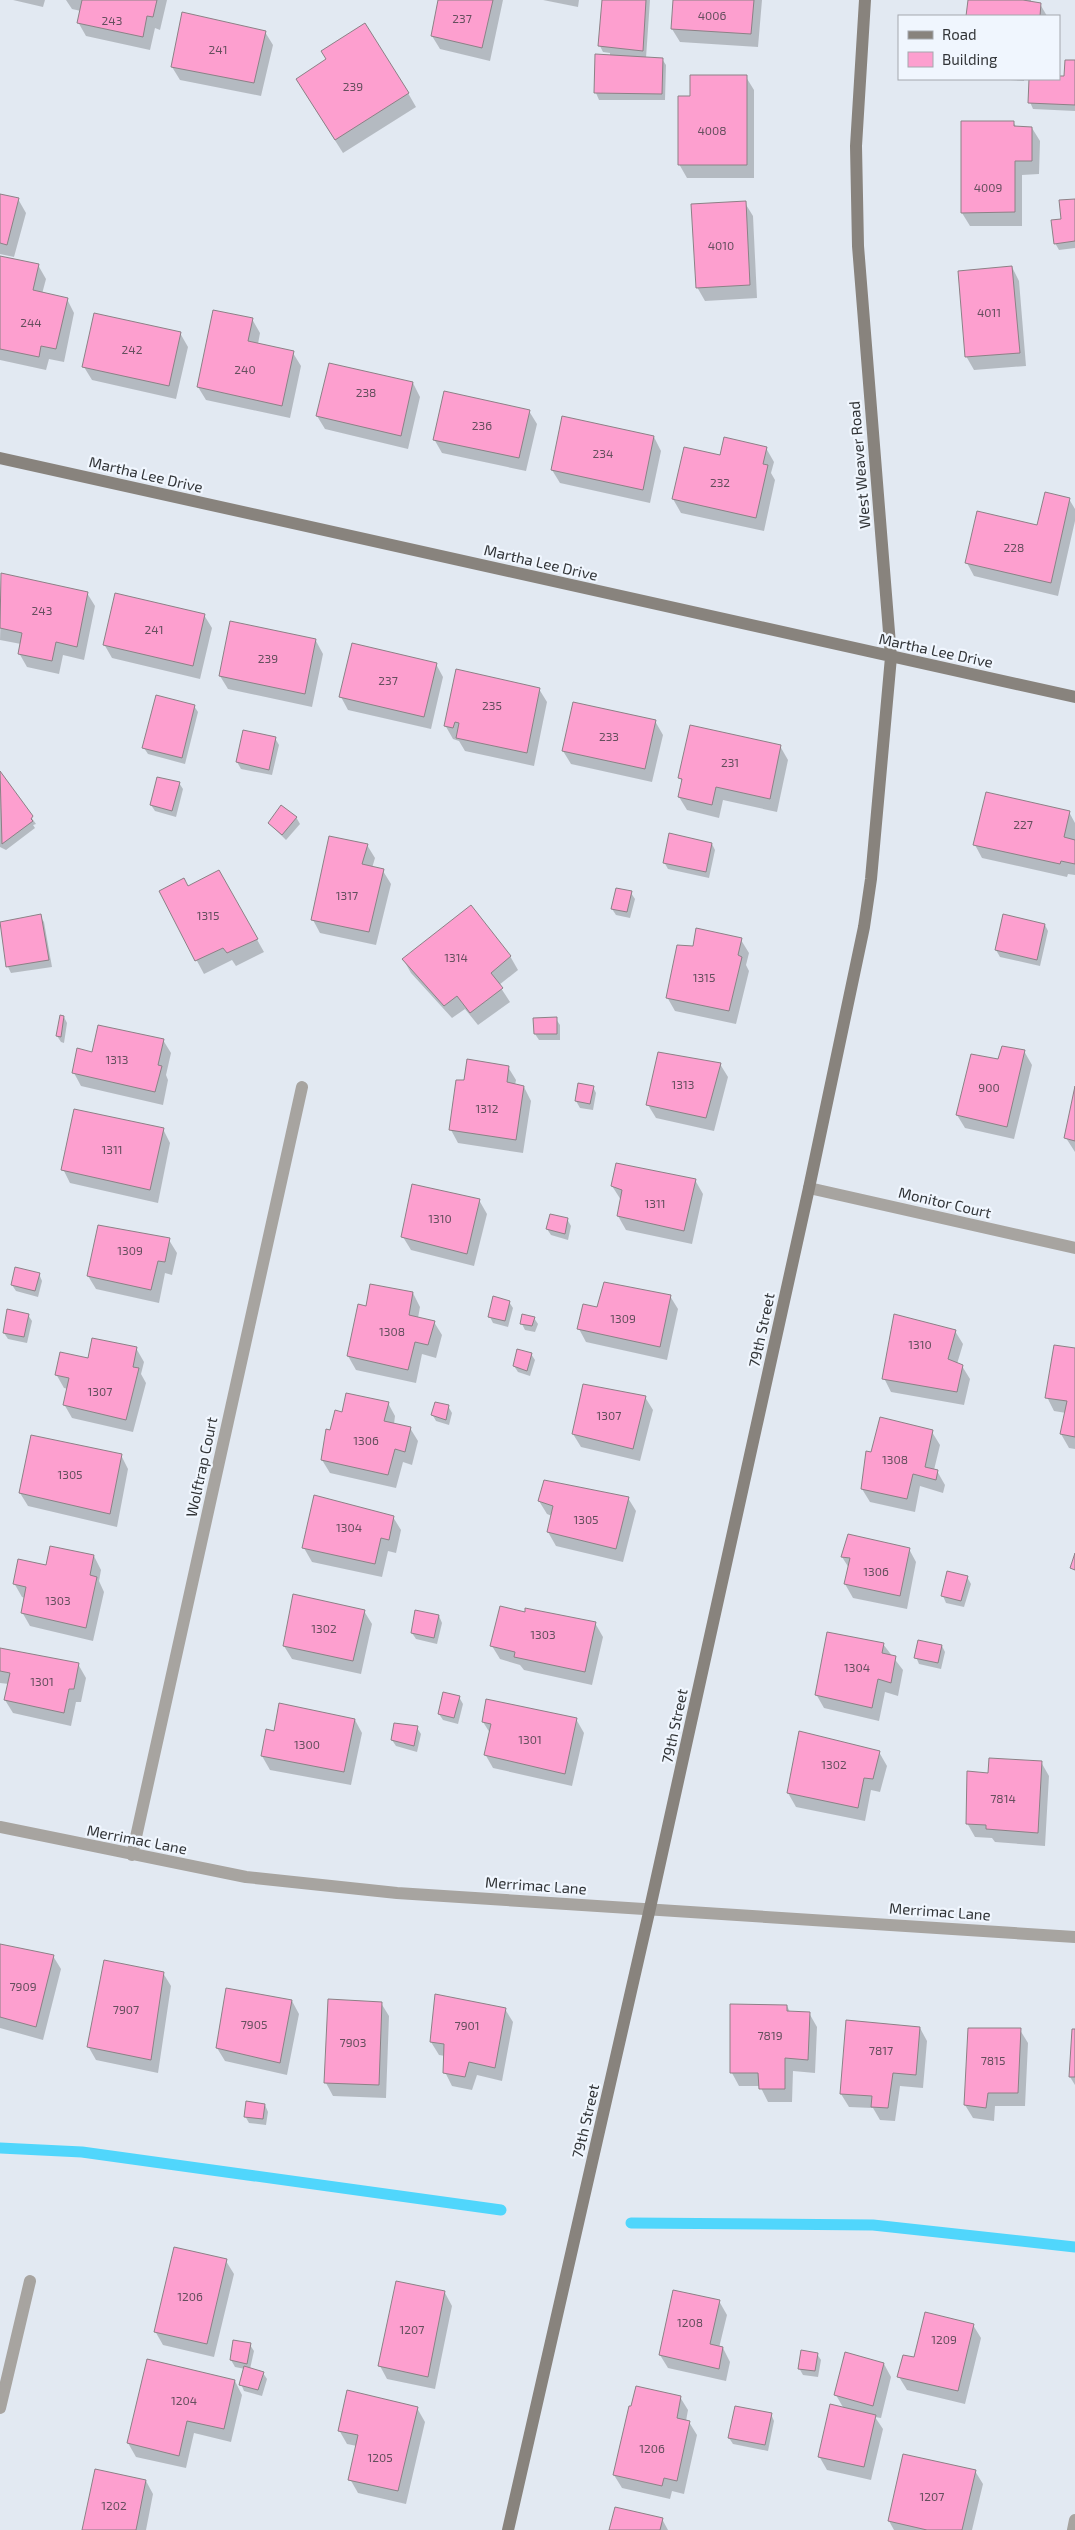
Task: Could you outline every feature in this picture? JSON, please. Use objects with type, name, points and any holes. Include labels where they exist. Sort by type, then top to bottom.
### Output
[{"type":"street","name":"West Weaver Road","points":[[864,927],[886,732],[891,656],[858,246],[856,146],[865,0]]},
{"type":"street","name":"Martha Lee Drive","points":[[0,458],[1075,697]]},
{"type":"street","name":"79th Street","points":[[508,2530],[650,1908],[809,1188],[864,927]]},
{"type":"street","name":"Wolftrap Court","points":[[132,1855],[302,1087]]},
{"type":"street","name":"Monitor Court","points":[[809,1188],[1075,1248]]},
{"type":"street","name":"Merrimac Lane","points":[[0,1827],[246,1877],[397,1893],[1075,1937]]},
{"type":"street","points":[[0,2408],[30,2281]]},
{"type":"street","points":[[1072,2530],[1075,2520]]},
{"type":"building","points":[[82,0],[157,0],[153,17],[147,16],[143,37],[77,23]]},
{"type":"building","points":[[438,0],[493,0],[482,48],[431,36]]},
{"type":"building","points":[[602,0],[646,0],[643,51],[598,46]]},
{"type":"building","points":[[673,0],[754,0],[751,34],[671,29]]},
{"type":"building","points":[[968,0],[1023,0],[1041,3],[1040,15],[966,15]]},
{"type":"building","points":[[182,12],[266,31],[254,83],[171,67]]},
{"type":"building","points":[[365,23],[409,93],[335,140],[296,79],[326,59],[321,51]]},
{"type":"building","points":[[595,54],[663,58],[662,94],[594,93]]},
{"type":"building","points":[[1065,60],[1075,60],[1075,105],[1028,103],[1029,80],[1060,80],[1060,76],[1064,76]]},
{"type":"building","points":[[690,75],[747,75],[747,165],[678,165],[678,96],[690,96]]},
{"type":"building","points":[[961,121],[1014,121],[1014,126],[1032,127],[1032,161],[1015,161],[1015,212],[961,213]]},
{"type":"building","points":[[0,194],[19,198],[7,245],[0,243]]},
{"type":"building","points":[[1075,199],[1075,241],[1054,244],[1051,220],[1061,219],[1059,200]]},
{"type":"building","points":[[746,201],[750,285],[696,288],[691,204]]},
{"type":"building","points":[[0,256],[39,264],[33,290],[68,298],[56,349],[41,346],[39,357],[0,349]]},
{"type":"building","points":[[1012,266],[1020,353],[965,357],[958,271]]},
{"type":"building","points":[[213,310],[253,318],[248,341],[294,351],[282,406],[197,387]]},
{"type":"building","points":[[94,313],[181,332],[169,386],[82,367]]},
{"type":"building","points":[[329,363],[413,382],[401,436],[316,416]]},
{"type":"building","points":[[444,391],[530,410],[519,458],[433,440]]},
{"type":"building","points":[[562,416],[654,436],[643,490],[551,470]]},
{"type":"building","points":[[724,437],[767,447],[763,464],[768,465],[756,518],[672,499],[684,447],[720,455]]},
{"type":"building","points":[[1045,492],[1070,498],[1051,583],[965,563],[977,511],[1037,525]]},
{"type":"building","points":[[1,573],[88,592],[77,647],[56,642],[52,661],[18,654],[22,633],[0,628]]},
{"type":"building","points":[[115,593],[205,614],[193,666],[103,645]]},
{"type":"building","points":[[230,621],[316,639],[305,694],[219,676]]},
{"type":"building","points":[[352,643],[437,663],[424,717],[339,697]]},
{"type":"building","points":[[456,669],[540,688],[527,753],[456,738],[459,723],[455,722],[453,728],[444,726]]},
{"type":"building","points":[[156,695],[195,705],[182,758],[142,748]]},
{"type":"building","points":[[573,702],[656,720],[645,769],[562,751]]},
{"type":"building","points":[[690,725],[781,745],[770,799],[716,787],[712,805],[678,797],[682,779],[678,778]]},
{"type":"building","points":[[243,730],[276,737],[269,770],[236,762]]},
{"type":"building","points":[[0,771],[33,816],[31,819],[33,821],[2,844]]},
{"type":"building","points":[[157,777],[180,782],[172,811],[150,805]]},
{"type":"building","points":[[986,792],[1070,811],[1064,837],[1075,840],[1075,864],[1061,861],[1060,864],[973,845]]},
{"type":"building","points":[[281,805],[297,817],[282,835],[268,823]]},
{"type":"building","points":[[669,833],[712,843],[706,872],[663,863]]},
{"type":"building","points":[[329,836],[368,844],[362,864],[384,869],[369,932],[311,920]]},
{"type":"building","points":[[219,870],[258,939],[227,953],[223,948],[195,961],[159,891],[184,878],[188,886]]},
{"type":"building","points":[[616,888],[632,891],[627,912],[611,909]]},
{"type":"building","points":[[471,905],[511,956],[491,973],[503,988],[470,1013],[457,996],[444,1006],[402,959]]},
{"type":"building","points":[[41,914],[49,960],[6,967],[0,922]]},
{"type":"building","points":[[1003,914],[1045,924],[1037,960],[995,950]]},
{"type":"building","points":[[696,928],[742,938],[738,955],[742,957],[729,1011],[666,998],[677,945],[693,946]]},
{"type":"building","points":[[60,1015],[64,1016],[61,1037],[56,1036]]},
{"type":"building","points":[[557,1017],[557,1034],[534,1034],[533,1018]]},
{"type":"building","points":[[98,1025],[164,1039],[158,1065],[162,1066],[155,1092],[72,1073],[77,1048],[92,1052]]},
{"type":"building","points":[[1002,1046],[1025,1050],[1007,1127],[956,1115],[971,1054],[998,1059]]},
{"type":"building","points":[[658,1052],[721,1063],[706,1118],[646,1105]]},
{"type":"building","points":[[467,1059],[509,1066],[507,1082],[524,1086],[516,1140],[449,1130],[456,1080],[464,1080]]},
{"type":"building","points":[[578,1083],[594,1086],[590,1104],[575,1101]]},
{"type":"building","points":[[1075,1086],[1075,1141],[1064,1138]]},
{"type":"building","points":[[74,1109],[164,1128],[150,1190],[61,1170]]},
{"type":"building","points":[[616,1163],[696,1179],[684,1231],[617,1216],[622,1190],[611,1186]]},
{"type":"building","points":[[412,1184],[480,1199],[467,1254],[401,1237]]},
{"type":"building","points":[[550,1214],[568,1218],[565,1234],[546,1229]]},
{"type":"building","points":[[98,1225],[170,1238],[165,1262],[158,1261],[151,1290],[87,1276]]},
{"type":"building","points":[[15,1267],[40,1273],[35,1291],[11,1285]]},
{"type":"building","points":[[604,1282],[671,1295],[660,1347],[577,1329],[583,1304],[597,1307]]},
{"type":"building","points":[[370,1284],[413,1292],[409,1315],[435,1321],[428,1345],[415,1342],[408,1370],[347,1356],[358,1304],[366,1306]]},
{"type":"building","points":[[493,1296],[510,1301],[505,1321],[488,1317]]},
{"type":"building","points":[[7,1309],[29,1314],[24,1337],[3,1333]]},
{"type":"building","points":[[522,1314],[535,1317],[532,1326],[520,1324]]},
{"type":"building","points":[[894,1314],[956,1330],[948,1359],[963,1365],[957,1392],[882,1379]]},
{"type":"building","points":[[92,1338],[137,1347],[133,1367],[139,1368],[126,1420],[63,1405],[69,1378],[55,1375],[60,1352],[88,1358]]},
{"type":"building","points":[[1054,1345],[1075,1348],[1075,1437],[1060,1434],[1067,1401],[1045,1398]]},
{"type":"building","points":[[517,1349],[532,1353],[527,1371],[513,1366]]},
{"type":"building","points":[[583,1384],[646,1396],[633,1449],[572,1434]]},
{"type":"building","points":[[346,1393],[389,1402],[384,1421],[411,1427],[405,1452],[395,1449],[388,1475],[321,1460],[326,1429],[330,1430],[335,1410],[342,1412]]},
{"type":"building","points":[[435,1402],[449,1405],[446,1420],[431,1415]]},
{"type":"building","points":[[880,1417],[933,1430],[925,1467],[938,1470],[936,1480],[913,1474],[907,1499],[861,1489],[866,1451],[871,1452]]},
{"type":"building","points":[[31,1435],[122,1454],[110,1514],[19,1493]]},
{"type":"building","points":[[544,1480],[629,1497],[616,1549],[547,1532],[553,1506],[538,1501]]},
{"type":"building","points":[[314,1495],[394,1516],[389,1540],[381,1538],[375,1564],[302,1548]]},
{"type":"building","points":[[848,1534],[910,1548],[900,1596],[844,1584],[850,1558],[841,1557]]},
{"type":"building","points":[[50,1546],[94,1555],[90,1575],[97,1577],[86,1628],[21,1613],[26,1587],[13,1584],[18,1559],[46,1565]]},
{"type":"building","points":[[1075,1553],[1075,1570],[1070,1568]]},
{"type":"building","points":[[947,1571],[968,1576],[961,1601],[941,1596]]},
{"type":"building","points":[[293,1594],[365,1610],[353,1661],[283,1646]]},
{"type":"building","points":[[500,1606],[525,1612],[525,1608],[596,1622],[585,1672],[514,1657],[515,1652],[490,1646]]},
{"type":"building","points":[[415,1610],[439,1615],[434,1638],[411,1633]]},
{"type":"building","points":[[827,1632],[884,1643],[882,1653],[896,1656],[891,1683],[878,1679],[872,1708],[815,1695]]},
{"type":"building","points":[[918,1640],[942,1645],[938,1663],[914,1658]]},
{"type":"building","points":[[0,1648],[79,1663],[74,1689],[69,1689],[64,1713],[4,1700],[10,1673],[0,1671]]},
{"type":"building","points":[[443,1692],[460,1696],[454,1718],[438,1714]]},
{"type":"building","points":[[486,1699],[577,1718],[565,1774],[484,1755],[491,1724],[482,1722]]},
{"type":"building","points":[[279,1703],[355,1719],[344,1772],[261,1756],[266,1729],[274,1731]]},
{"type":"building","points":[[394,1723],[418,1726],[414,1746],[391,1740]]},
{"type":"building","points":[[799,1731],[880,1751],[873,1779],[864,1778],[858,1808],[787,1793]]},
{"type":"building","points":[[989,1758],[1042,1761],[1038,1833],[986,1829],[986,1825],[966,1824],[967,1771],[988,1773]]},
{"type":"building","points":[[0,1944],[54,1955],[36,2027],[0,2017]]},
{"type":"building","points":[[104,1960],[164,1972],[151,2060],[87,2047]]},
{"type":"building","points":[[226,1988],[292,2000],[280,2063],[216,2048]]},
{"type":"building","points":[[435,1994],[506,2008],[495,2068],[469,2062],[465,2077],[443,2073],[444,2044],[430,2042]]},
{"type":"building","points":[[328,1999],[382,2002],[379,2085],[324,2083]]},
{"type":"building","points":[[730,2004],[787,2005],[787,2011],[810,2012],[808,2060],[785,2058],[785,2089],[759,2089],[758,2073],[730,2073]]},
{"type":"building","points":[[846,2020],[920,2027],[916,2075],[893,2073],[888,2108],[871,2107],[872,2096],[840,2094]]},
{"type":"building","points":[[968,2028],[1021,2028],[1018,2093],[988,2093],[986,2108],[964,2105]]},
{"type":"building","points":[[1072,2029],[1075,2029],[1075,2077],[1069,2077]]},
{"type":"building","points":[[246,2101],[265,2104],[263,2119],[244,2117]]},
{"type":"building","points":[[174,2247],[227,2259],[207,2344],[154,2332]]},
{"type":"building","points":[[396,2281],[445,2291],[428,2377],[378,2366]]},
{"type":"building","points":[[673,2290],[720,2300],[710,2344],[723,2347],[719,2369],[659,2355]]},
{"type":"building","points":[[925,2312],[974,2324],[958,2391],[897,2377],[903,2355],[914,2357]]},
{"type":"building","points":[[233,2340],[251,2343],[247,2364],[230,2360]]},
{"type":"building","points":[[801,2350],[818,2353],[815,2371],[798,2369]]},
{"type":"building","points":[[845,2352],[884,2363],[873,2406],[834,2395]]},
{"type":"building","points":[[147,2359],[235,2380],[224,2429],[187,2421],[179,2456],[127,2443]]},
{"type":"building","points":[[244,2366],[264,2372],[258,2390],[239,2385]]},
{"type":"building","points":[[636,2386],[681,2396],[677,2418],[690,2421],[677,2481],[664,2478],[662,2486],[613,2475],[629,2406],[631,2406]]},
{"type":"building","points":[[347,2390],[418,2407],[398,2491],[348,2480],[358,2435],[338,2431]]},
{"type":"building","points":[[830,2404],[876,2415],[864,2467],[818,2457]]},
{"type":"building","points":[[735,2406],[772,2413],[765,2445],[728,2438]]},
{"type":"building","points":[[903,2454],[976,2470],[962,2530],[927,2530],[888,2521]]},
{"type":"building","points":[[95,2469],[146,2480],[136,2530],[82,2530]]},
{"type":"building","points":[[615,2507],[663,2518],[660,2530],[609,2530]]},
{"type":"waterway","points":[[0,2148],[82,2152],[501,2210]]},
{"type":"waterway","points":[[631,2223],[873,2225],[1075,2247]]}]
